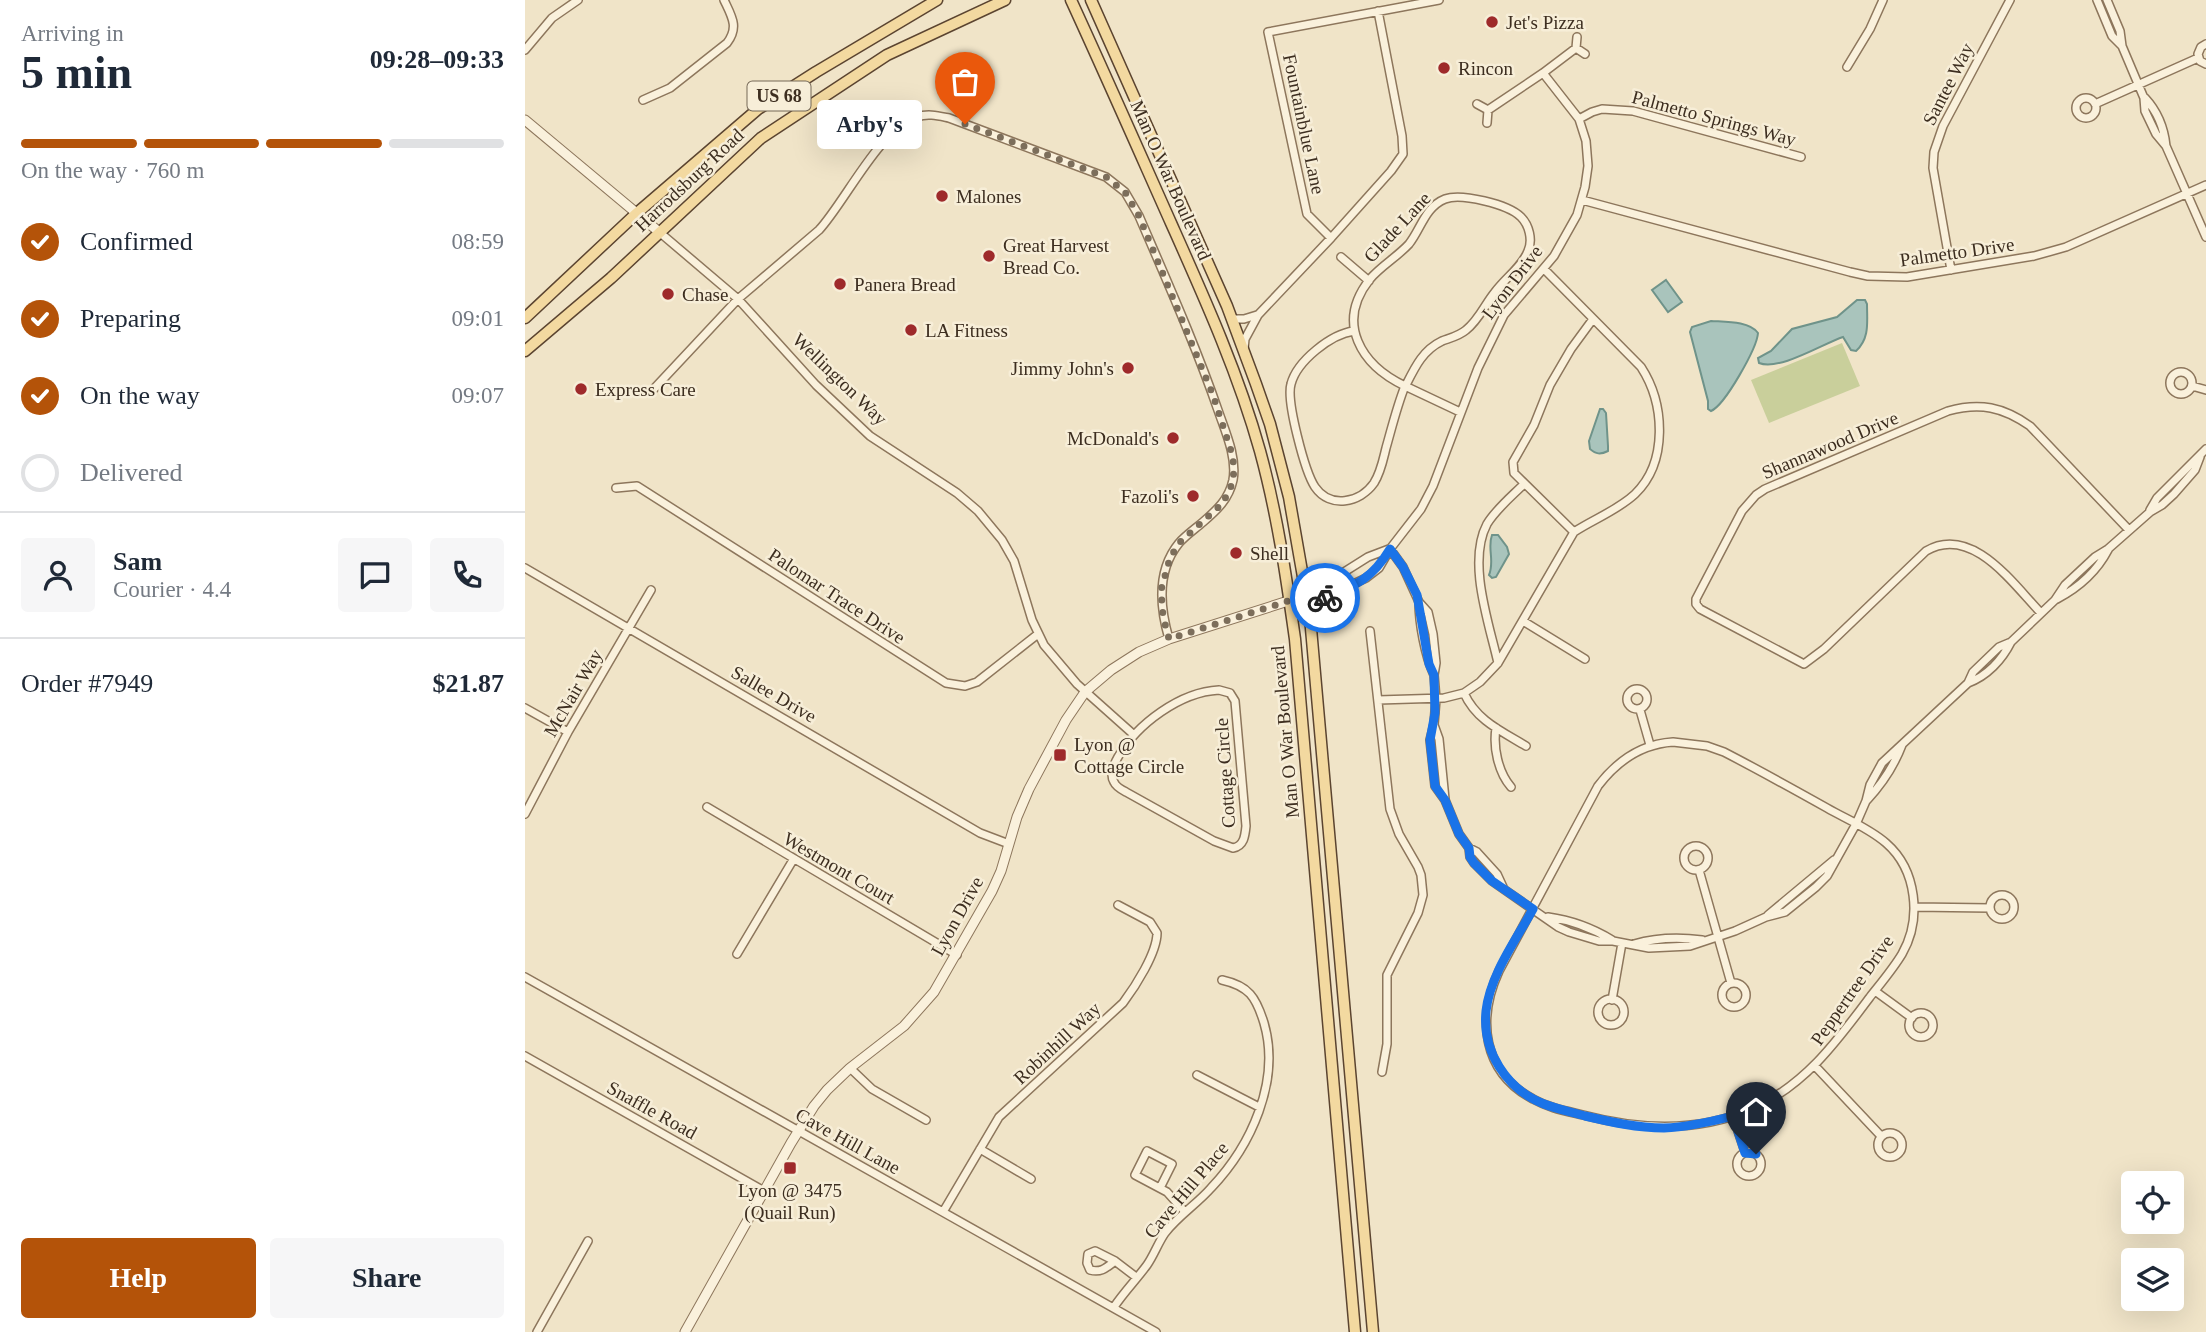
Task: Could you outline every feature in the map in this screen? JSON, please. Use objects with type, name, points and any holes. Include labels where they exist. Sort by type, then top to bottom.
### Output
[{"type":"main road","name":"Harrodsburg Road","points":[[525,317],[637,213],[758,109],[937,0]]},
{"type":"main road","name":"Harrodsburg Road","points":[[525,351],[611,278],[658,231],[761,138],[887,55],[1006,0]]},
{"type":"main road","name":"Man O War Boulevard","points":[[1071,0],[1201,289],[1238,382],[1271,493],[1295,639],[1355,1332]]},
{"type":"main road","name":"Man O War Boulevard","points":[[1091,0],[1244,349],[1270,424],[1295,528],[1307,595],[1373,1332]]},
{"type":"street","points":[[525,50],[552,18],[578,0]]},
{"type":"street","points":[[643,100],[670,88],[727,43],[734,34],[734,29],[733,19],[724,0]]},
{"type":"street","name":"Fountainblue Lane","points":[[1331,238],[1307,214],[1268,32],[1439,0]]},
{"type":"street","points":[[1847,67],[1870,29],[1883,0]]},
{"type":"street","name":"Santee Way","points":[[1951,270],[1933,168],[1937,141],[2010,0]]},
{"type":"street","points":[[2097,0],[2112,36],[2122,46]]},
{"type":"street","points":[[2107,0],[2120,31],[2122,46],[2144,98],[2145,111],[2156,134],[2166,146],[2206,237]]},
{"type":"street","points":[[1244,349],[1245,339],[1258,314],[1331,238],[1403,154],[1402,136],[1378,11]]},
{"type":"street","points":[[1486,123],[1488,110],[1576,48],[1577,37]]},
{"type":"street","points":[[2198,58],[2199,50],[2206,44]]},
{"type":"street","points":[[1576,48],[1585,54]]},
{"type":"street","points":[[2198,58],[2206,64]]},
{"type":"street","points":[[2095,104],[2198,58]]},
{"type":"street","name":"Lyon Drive","points":[[1307,595],[1324,598],[1366,579],[1379,568],[1421,509],[1433,486],[1478,368],[1504,315],[1544,269],[1569,232],[1582,200],[1588,166],[1586,141],[1579,120],[1543,73]]},
{"type":"street","points":[[1477,104],[1488,110]]},
{"type":"street","name":"Palmetto Springs Way","points":[[1579,120],[1602,109],[1633,111],[1801,157]]},
{"type":"street","points":[[650,393],[738,299],[831,218],[867,162],[904,124],[918,116],[949,118],[1113,181],[1131,200],[1169,284],[1213,395],[1234,467],[1233,482],[1223,503],[1179,543],[1170,558],[1161,590],[1163,616],[1169,639]]},
{"type":"street","name":"Wellington Way","points":[[525,120],[738,299],[816,386],[870,436],[957,493],[978,511],[1002,540],[1014,561],[1038,634],[1057,662],[1085,692]]},
{"type":"street","name":"Palmetto Drive","points":[[1582,200],[1868,276],[1907,277],[2034,256],[2066,247],[2206,185]]},
{"type":"street","name":"Glade Lane","points":[[1354,331],[1359,298],[1369,281],[1410,242],[1427,214],[1445,199],[1462,197],[1507,209],[1522,218],[1528,229],[1529,248],[1521,264],[1495,292],[1467,330],[1426,352],[1405,386]]},
{"type":"street","points":[[1341,257],[1369,281]]},
{"type":"street","points":[[1378,700],[1436,699],[1464,693],[1480,682],[1498,663],[1574,532],[1620,506],[1636,493],[1654,466],[1659,418],[1645,374],[1634,359],[1544,269]]},
{"type":"street","points":[[1232,318],[1250,318],[1258,314]]},
{"type":"street","points":[[1574,532],[1514,473],[1513,462],[1534,425],[1557,371],[1593,319]]},
{"type":"street","points":[[1405,386],[1374,482],[1361,496],[1346,501],[1336,501],[1321,494],[1311,480],[1305,462],[1292,412],[1290,387],[1300,366],[1323,344],[1343,332],[1354,331],[1357,342],[1368,359],[1388,376],[1460,412]]},
{"type":"street","points":[[2192,386],[2206,390]]},
{"type":"street","name":"Shannawood Drive","points":[[2041,613],[1987,558],[1973,549],[1953,544],[1932,547],[1926,551],[1824,649],[1804,664],[1700,609],[1696,599],[1742,511],[1756,495],[1790,478],[1963,407],[1987,406],[2017,416],[2030,426],[2129,530]]},
{"type":"street","points":[[1390,549],[1403,567],[1419,601],[1429,664],[1434,675],[1436,699],[1430,757],[1435,786],[1469,848],[1477,852],[1497,874],[1503,887],[1546,917],[1561,919],[1601,933],[1617,942],[1634,944],[1650,940],[1703,940],[1766,917],[1835,859],[1866,801],[1878,788],[1903,745],[1968,683],[1980,678],[2005,654],[2011,642],[2055,600],[2065,585],[2150,512],[2157,498],[2206,449]]},
{"type":"street","points":[[1498,663],[1478,558],[1488,523],[1524,484]]},
{"type":"street","name":"Palomar Trace Drive","points":[[617,488],[637,486],[946,683],[965,686],[977,682],[1038,634]]},
{"type":"street","name":"Lyon Drive","points":[[685,1332],[799,1131],[827,1090],[850,1068],[904,1026],[934,992],[992,891],[1022,805],[1035,777],[1066,720],[1085,692],[1124,660],[1169,639],[1307,595],[1321,583],[1368,557],[1390,549]]},
{"type":"street","name":"Sallee Drive","points":[[525,568],[980,833],[1009,844]]},
{"type":"street","name":"McNair Way","points":[[525,814],[568,732],[651,590]]},
{"type":"street","points":[[1523,621],[1585,659]]},
{"type":"street","points":[[1370,631],[1390,809],[1399,834],[1418,867],[1423,895],[1418,913],[1387,975],[1387,1044],[1382,1072]]},
{"type":"street","name":"Cottage Circle","points":[[1211,691],[1230,693],[1236,709],[1246,826],[1240,845],[1233,848],[1224,846],[1117,786],[1112,777],[1113,767],[1133,734],[1153,717],[1179,702],[1211,691]]},
{"type":"street","points":[[1085,692],[1133,734]]},
{"type":"street","points":[[1464,693],[1473,711],[1525,746]]},
{"type":"street","points":[[525,708],[568,732]]},
{"type":"street","points":[[1640,710],[1650,745]]},
{"type":"street","points":[[1496,728],[1495,743],[1502,773],[1511,787]]},
{"type":"street","name":"Peppertree Drive","points":[[1689,742],[1724,752],[1887,843],[1897,855],[1910,881],[1914,907],[1911,931],[1902,953],[1815,1066],[1769,1101],[1733,1116],[1689,1126],[1627,1125],[1543,1104],[1511,1083],[1491,1051],[1486,1025],[1492,987],[1598,786],[1619,763],[1650,745],[1689,742]]},
{"type":"street","name":"Westmont Court","points":[[707,807],[957,955]]},
{"type":"street","points":[[737,954],[793,860]]},
{"type":"street","points":[[1699,870],[1731,983]]},
{"type":"street","name":"Robinhill Way","points":[[943,1212],[999,1118],[1123,1003],[1133,990],[1155,946],[1157,933],[1150,922],[1118,905]]},
{"type":"street","points":[[1914,907],[1990,908]]},
{"type":"street","points":[[1612,1000],[1617,942]]},
{"type":"street","name":"Cave Hill Lane","points":[[525,977],[1156,1332]]},
{"type":"street","name":"Cave Hill Place","points":[[1114,1307],[1150,1261],[1166,1232],[1211,1189],[1227,1169],[1249,1133],[1259,1107],[1269,1062],[1263,1020],[1248,990],[1237,983],[1223,980]]},
{"type":"street","points":[[1875,991],[1912,1018]]},
{"type":"street","name":"Snaffle Road","points":[[525,1056],[764,1191]]},
{"type":"street","points":[[1815,1066],[1881,1136]]},
{"type":"street","points":[[850,1068],[872,1089],[926,1120]]},
{"type":"street","points":[[1196,1075],[1259,1107]]},
{"type":"street","points":[[1733,1116],[1745,1153]]},
{"type":"street","points":[[980,1149],[1031,1180]]},
{"type":"street","points":[[1160,1188],[1172,1164],[1147,1151],[1135,1175],[1167,1192],[1185,1212]]},
{"type":"street","points":[[537,1332],[588,1241]]},
{"type":"street","points":[[1115,1261],[1136,1277]]},
{"type":"green space","points":[[1842,343],[1860,386],[1769,423],[1751,380]]},
{"type":"water","points":[[1666,280],[1682,302],[1668,312],[1652,290]]},
{"type":"water","points":[[1857,300],[1865,300],[1867,304],[1867,323],[1864,341],[1856,351],[1851,350],[1843,337],[1789,360],[1759,363],[1758,358],[1771,351],[1792,329],[1837,317]]},
{"type":"water","points":[[1711,321],[1743,324],[1758,333],[1739,375],[1717,407],[1711,411],[1708,409],[1690,332],[1692,327]]},
{"type":"water","points":[[1600,409],[1606,413],[1608,451],[1596,453],[1590,449],[1589,441]]},
{"type":"water","points":[[1492,535],[1498,535],[1509,554],[1496,577],[1492,578],[1489,575]]},
{"type":"way so far","points":[[965,124],[1106,177],[1125,192],[1139,216],[1169,284],[1213,395],[1232,454],[1233,482],[1217,511],[1179,543],[1170,558],[1161,590],[1163,616],[1169,639],[1307,595],[1325,598]]},
{"type":"place","name":"Jet's Pizza","points":[[1492,22]]},
{"type":"place","name":"Rincon","points":[[1444,68]]},
{"type":"place","name":"Arby's","points":[[965,124]]},
{"type":"place","name":"Malones","points":[[942,196]]},
{"type":"place","name":"Great Harvest Bread Co.","points":[[989,256]]},
{"type":"place","name":"Panera Bread","points":[[840,284]]},
{"type":"place","name":"Chase","points":[[668,294]]},
{"type":"place","name":"LA Fitness","points":[[911,330]]},
{"type":"place","name":"Jimmy John's","points":[[1128,368]]},
{"type":"place","name":"Express Care","points":[[581,389]]},
{"type":"place","name":"McDonald's","points":[[1173,438]]},
{"type":"place","name":"Fazoli's","points":[[1193,496]]},
{"type":"place","name":"Shell","points":[[1236,553]]},
{"type":"place","name":"Lyon @ Cottage Circle","points":[[1060,755]]},
{"type":"place","name":"Lyon @ 3475 (Quail Run)","points":[[790,1168]]},
{"type":"route","points":[[1325,598],[1366,579],[1379,568],[1390,549],[1417,595],[1429,664],[1434,675],[1436,699],[1430,757],[1435,786],[1445,800],[1452,821],[1469,848],[1474,863],[1492,881],[1533,909],[1499,971],[1488,999],[1488,1039],[1502,1072],[1520,1091],[1543,1104],[1609,1122],[1666,1128],[1733,1116],[1745,1153],[1756,1154]]}]
